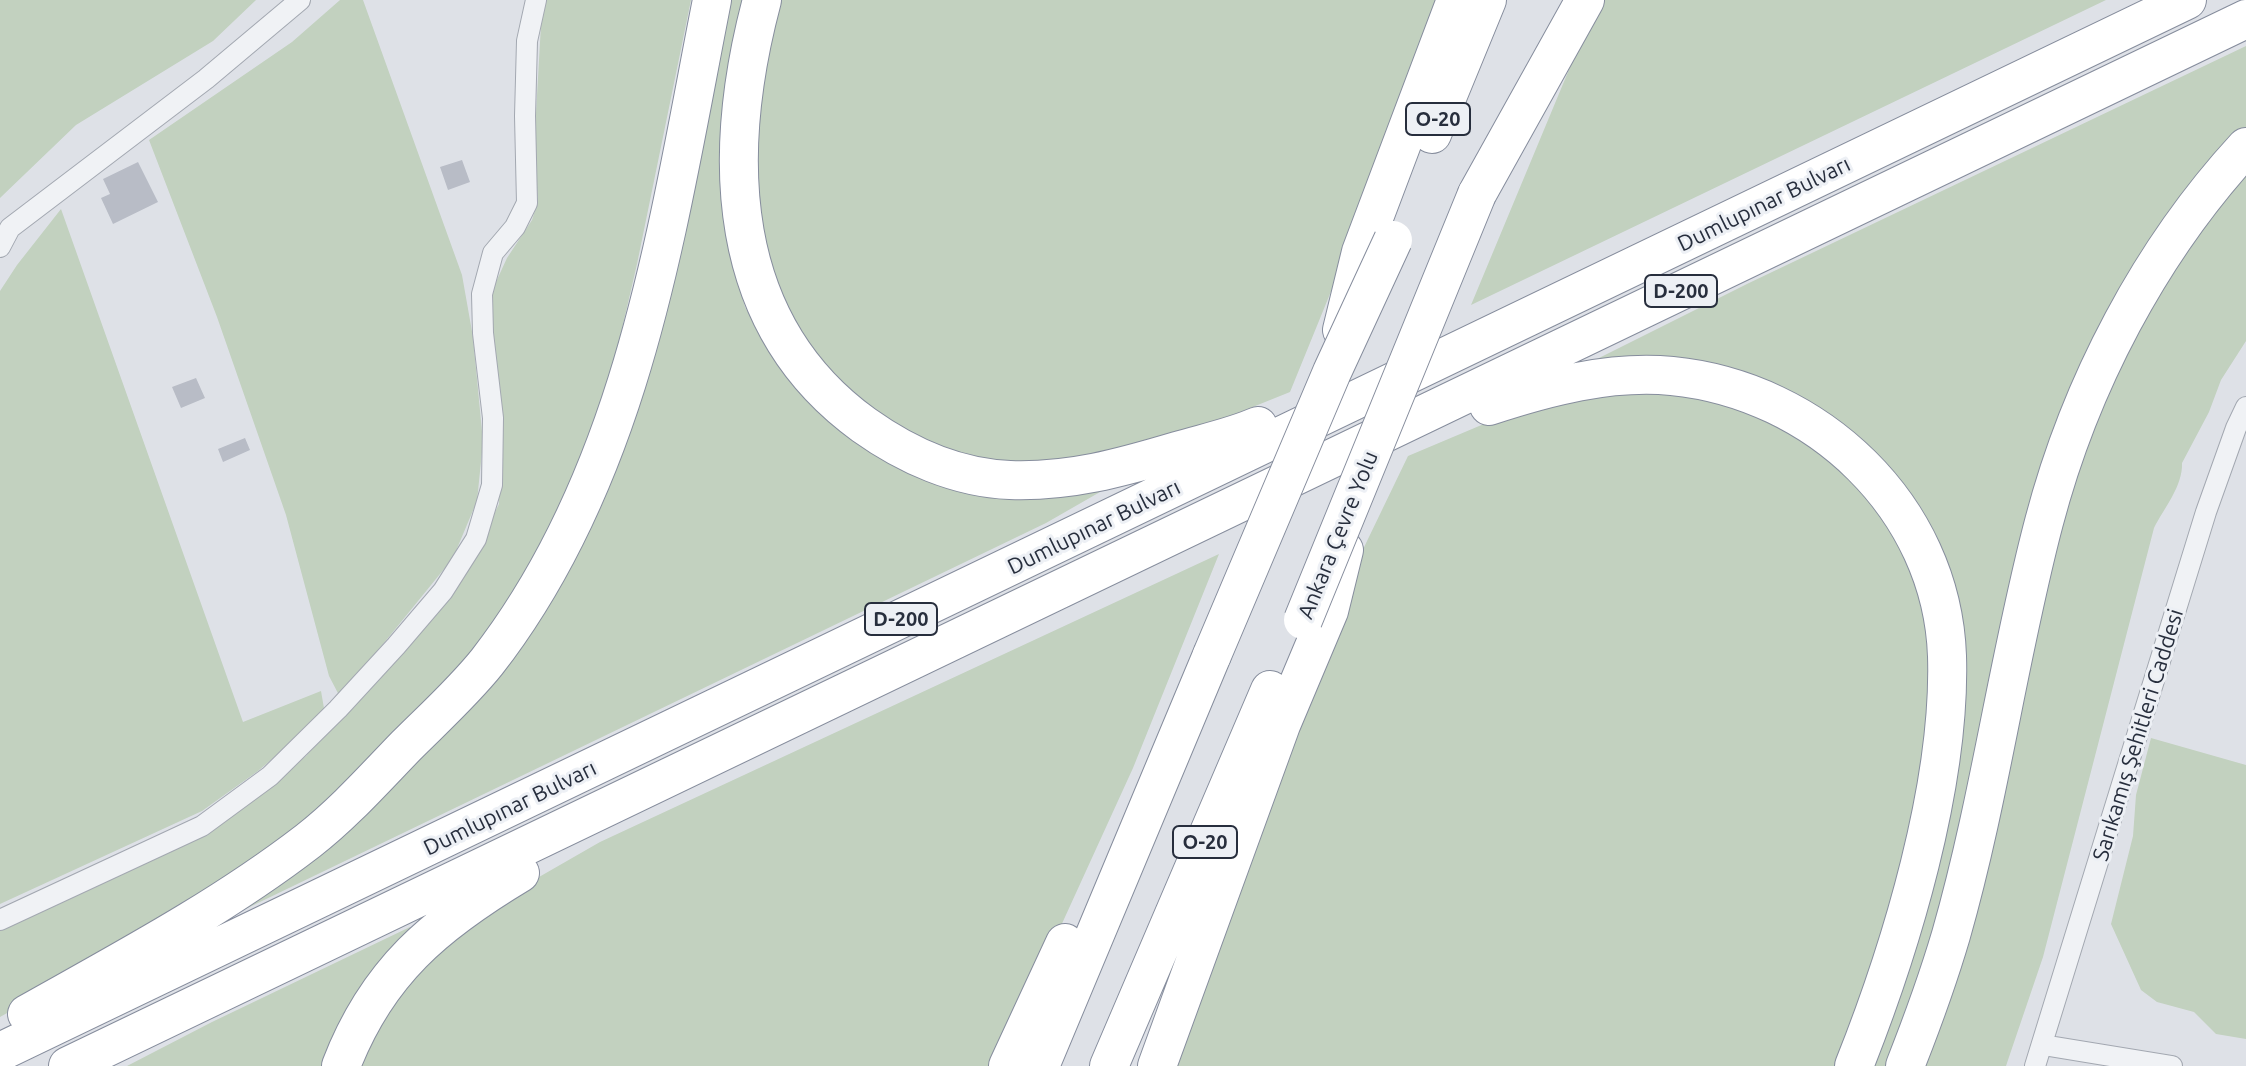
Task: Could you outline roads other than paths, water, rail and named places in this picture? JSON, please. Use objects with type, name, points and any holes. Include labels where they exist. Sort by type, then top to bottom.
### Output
[{"type":"highway","points":[[0,1029],[180,927],[243,888],[311,839],[486,663],[557,552],[601,456],[625,390],[652,294],[712,0]]},
{"type":"highway","points":[[762,0],[744,89],[738,157],[739,197],[746,244],[775,326],[797,361],[855,418],[890,444],[968,474],[1008,480],[1054,479],[1107,472],[1254,428],[1470,327],[1802,185],[2134,0]]},
{"type":"highway","points":[[1377,246],[1456,0]]},
{"type":"highway","name":"O-20","points":[[1040,1066],[1332,372],[1377,246],[1437,121],[1487,0]]},
{"type":"highway","name":"Ankara Çevre Yolu","points":[[1109,1066],[1245,745],[1316,615],[1361,478],[1559,0]]},
{"type":"highway","points":[[1477,194],[1585,0]]},
{"type":"highway","name":"Dumlupınar Bulvarı","points":[[0,1052],[2187,0]]},
{"type":"highway","name":"Dumlupınar Bulvarı","points":[[68,1066],[2246,19]]},
{"type":"highway","points":[[1905,1066],[1951,934],[2045,519],[2077,421],[2118,331],[2153,270],[2221,174],[2246,147]]},
{"type":"highway","points":[[341,1066],[374,998],[408,957],[443,923],[528,868],[785,740],[1116,562],[1255,517],[1489,406],[1546,388],[1640,375],[1710,381],[1751,393],[1800,416],[1838,442],[1872,475],[1897,506],[1920,546],[1935,585],[1947,654],[1942,745],[1925,837],[1877,1006],[1854,1066]]},
{"type":"highway","points":[[1157,1066],[1281,725],[1316,615]]},
{"type":"highway","points":[[1008,1066],[1132,794],[1189,712]]},
{"type":"street","points":[[0,247],[10,228],[206,79],[300,0]]},
{"type":"street","points":[[0,920],[202,826],[270,776],[396,646],[443,591],[476,539],[492,485],[493,418],[483,333],[482,294],[493,253],[515,227],[527,203],[527,41],[536,0]]},
{"type":"street","name":"Sarıkamış Şehitleri Caddesi","points":[[2035,1066],[2206,512],[2241,431],[2246,407]]},
{"type":"street","points":[[2043,1045],[2172,1066]]}]
